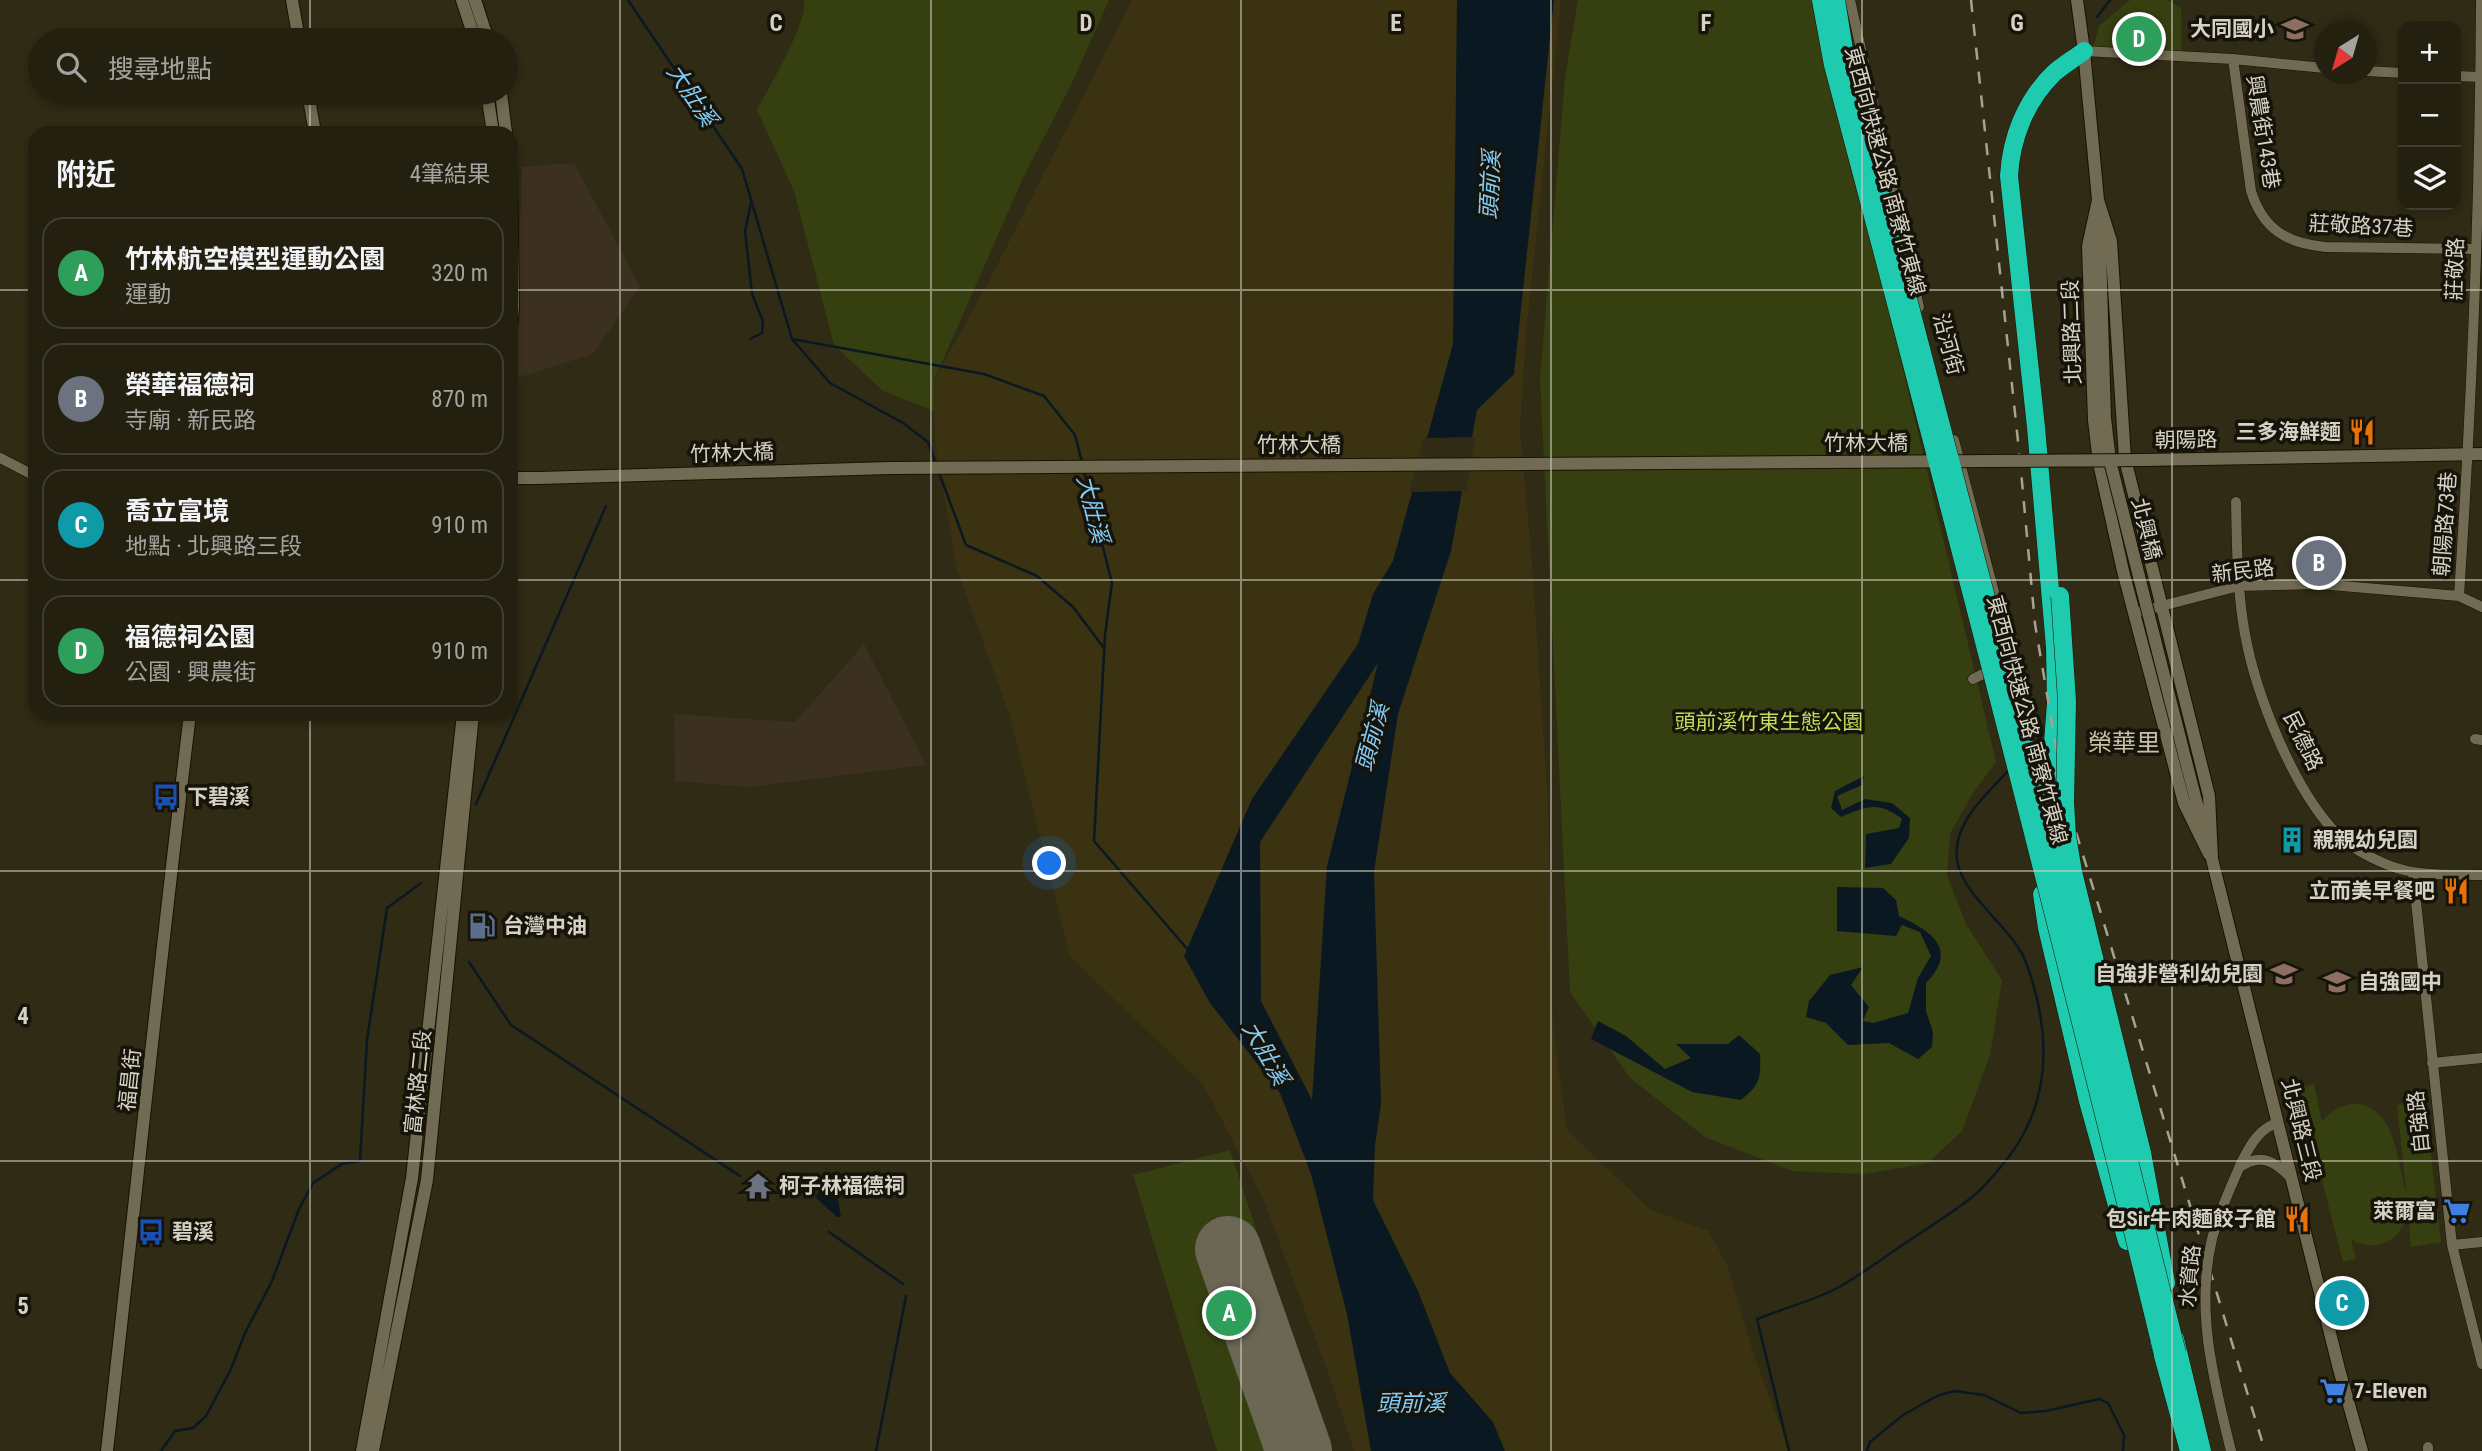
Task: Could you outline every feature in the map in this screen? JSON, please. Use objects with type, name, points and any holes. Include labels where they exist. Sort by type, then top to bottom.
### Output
[{"type":"highway","name":"東西向快速公路 南寮竹東線","points":[[1821,0],[1833,65],[2042,867],[2170,1354],[2202,1451]]},
{"type":"highway","name":"東西向快速公路 南寮竹東線","points":[[1836,0],[1846,62],[2047,833],[2170,1354],[2189,1451]]},
{"type":"highway","points":[[2084,51],[2053,74],[2021,119],[2010,157],[2009,176],[2065,650],[2067,836],[2073,872],[2158,1234],[2170,1354]]},
{"type":"highway","points":[[2040,427],[2055,648],[2056,702],[2052,756],[2040,842],[2041,881],[2047,928],[2088,1101],[2134,1266],[2170,1354]]},
{"type":"main road","points":[[292,0],[297,28]]},
{"type":"main road","points":[[462,0],[471,28]]},
{"type":"main road","points":[[475,0],[484,28]]},
{"type":"main road","name":"北興路二段","points":[[2077,0],[2098,200],[2111,241],[2124,458]]},
{"type":"main road","points":[[310,105],[314,126]]},
{"type":"main road","points":[[488,105],[492,126]]},
{"type":"main road","points":[[502,105],[505,126]]},
{"type":"main road","name":"北興路二段","points":[[2098,200],[2088,246],[2094,420],[2104,462]]},
{"type":"main road","name":"北興橋","points":[[2098,200],[2104,340],[2104,462],[2158,652],[2212,859]]},
{"type":"main road","name":"朝陽路","points":[[2059,461],[2475,454]]},
{"type":"main road","name":"北興路三段","points":[[2124,458],[2209,796],[2212,859],[2339,1369],[2362,1451]]},
{"type":"main road","name":"竹林大橋","points":[[518,478],[889,468],[1695,461],[2059,461]]},
{"type":"main road","name":"北興路三段","points":[[2104,462],[2135,612],[2183,803],[2212,859]]},
{"type":"main road","name":"福昌街","points":[[107,1451],[151,1069],[159,965],[189,721]]},
{"type":"main road","name":"富林路二段","points":[[450,896],[462,721]]},
{"type":"main road","name":"富林路二段","points":[[373,1451],[401,1281],[472,721]]},
{"type":"main road","name":"富林路二段","points":[[362,1451],[401,1281]]},
{"type":"street","name":"沿河街","points":[[1850,0],[1921,318],[2009,649],[1995,668],[1973,679]]},
{"type":"street","name":"莊敬路","points":[[2475,454],[2475,249],[2481,0]]},
{"type":"street","points":[[2084,51],[2232,59],[2314,67]]},
{"type":"street","name":"興農街143巷","points":[[2232,59],[2251,191],[2257,210]]},
{"type":"street","points":[[2377,72],[2398,73]]},
{"type":"street","points":[[2461,76],[2481,77]]},
{"type":"street","name":"莊敬路37巷","points":[[2257,210],[2268,225],[2301,244],[2325,247],[2475,249]]},
{"type":"street","name":"朝陽路73巷","points":[[2459,597],[2475,454]]},
{"type":"street","points":[[0,458],[28,472]]},
{"type":"street","name":"民德路","points":[[2236,502],[2239,586],[2245,633],[2255,678],[2273,728],[2318,810],[2339,836],[2387,865],[2413,873],[2482,875]]},
{"type":"street","name":"新民路","points":[[2135,612],[2239,586],[2319,584],[2459,597],[2482,607]]},
{"type":"street","name":"自強路","points":[[2413,873],[2452,1245],[2482,1364]]},
{"type":"street","points":[[2432,1063],[2482,1058]]},
{"type":"street","name":"水資路","points":[[2231,1451],[2214,1381],[2205,1302],[2207,1268],[2212,1238],[2239,1168],[2261,1132],[2278,1123]]},
{"type":"street","points":[[2239,1168],[2253,1159],[2264,1160],[2280,1167],[2293,1180]]},
{"type":"street","points":[[2452,1245],[2482,1242]]},
{"type":"shaded area","points":[[574,163],[640,286],[593,354],[518,378],[518,273],[522,167]]},
{"type":"shaded area","points":[[864,644],[926,765],[750,787],[675,781],[674,714],[795,722]]},
{"type":"green space","points":[[804,0],[1109,0],[1071,85],[1024,176],[934,380],[934,411],[883,391],[834,345],[794,191],[757,110],[794,39],[804,10]]},
{"type":"green space","name":"頭前溪竹東生態公園","points":[[1578,0],[1826,0],[1862,196],[1996,762],[1971,796],[1950,834],[1947,875],[1966,924],[2002,980],[1990,1055],[1962,1131],[1928,1163],[1865,1174],[1792,1171],[1705,1137],[1630,1078],[1570,992],[1540,379],[1565,77]]},
{"type":"green space","points":[[2130,0],[2168,0],[2181,8],[2182,53],[2092,52],[2099,26]]},
{"type":"green space","points":[[2314,1084],[2322,1122],[2336,1109],[2349,1104],[2368,1107],[2379,1114],[2387,1124],[2397,1151],[2406,1191],[2397,1105],[2425,1102],[2441,1242],[2411,1247],[2408,1211],[2395,1237],[2388,1242],[2371,1245],[2351,1240],[2356,1259],[2343,1262],[2298,1088]]},
{"type":"green space","points":[[1230,1150],[1329,1451],[1217,1451],[1133,1175]]},
{"type":"sand","points":[[1132,0],[1561,0],[1526,335],[1520,429],[1548,805],[1553,1029],[1567,1130],[1651,1210],[1709,1231],[1728,1267],[1754,1356],[1790,1451],[1354,1451],[1329,1375],[1264,1201],[1203,1084],[1070,957],[1010,717],[957,569],[935,444],[934,380],[988,283]]},
{"type":"water","name":"頭前溪","points":[[1457,0],[1554,0],[1514,374],[1477,410],[1451,551],[1398,714],[1374,872],[1381,1104],[1375,1145],[1373,1200],[1418,1291],[1450,1373],[1493,1422],[1505,1451],[1371,1451],[1347,1314],[1311,1174],[1280,1093],[1210,1003],[1184,956],[1252,799],[1358,644],[1373,594],[1393,561],[1453,344]],"holes":[[[1378,663],[1327,866],[1312,1100],[1261,1001],[1260,842]]]},
{"type":"water","points":[[1864,776],[1862,785],[1837,796],[1842,810],[1865,799],[1892,803],[1910,818],[1909,838],[1891,864],[1865,868],[1866,834],[1899,828],[1902,819],[1894,813],[1873,807],[1841,817],[1831,808],[1835,791]]},
{"type":"water","points":[[1837,887],[1883,888],[1896,900],[1899,916],[1921,928],[1937,942],[1940,960],[1936,971],[1926,983],[1926,1011],[1933,1032],[1932,1047],[1918,1059],[1889,1043],[1848,1045],[1826,1023],[1806,1017],[1809,1001],[1830,975],[1863,967],[1851,985],[1869,1007],[1863,1021],[1873,1023],[1908,1013],[1918,978],[1931,956],[1920,932],[1902,925],[1896,936],[1837,931]]},
{"type":"water","points":[[1598,1021],[1626,1036],[1665,1069],[1691,1058],[1676,1044],[1728,1044],[1739,1035],[1760,1054],[1758,1081],[1741,1100],[1692,1092],[1591,1039]]},
{"type":"water","points":[[820,1190],[837,1194],[841,1217],[837,1217],[815,1197]]},
{"type":"pier","points":[[1475,437],[1466,491],[1409,492],[1424,438]]},
{"type":"waterway","name":"大肚溪","points":[[628,0],[742,169],[792,339],[984,374],[1044,396],[1075,435],[1082,462]]},
{"type":"waterway","points":[[2097,17],[2110,0]]},
{"type":"waterway","points":[[750,339],[762,333],[763,321],[752,294],[745,231],[751,203]]},
{"type":"waterway","points":[[792,339],[830,383],[903,423],[928,442],[936,464]]},
{"type":"waterway","points":[[938,470],[966,545],[1037,576],[1073,607],[1104,648]]},
{"type":"waterway","name":"大肚溪","points":[[1084,472],[1112,583],[1105,635],[1094,841],[1189,951]]},
{"type":"waterway","points":[[518,708],[606,506]]},
{"type":"waterway","points":[[476,804],[512,721]]},
{"type":"waterway","points":[[2033,746],[2046,730]]},
{"type":"waterway","points":[[1789,1451],[1757,1319],[1841,1286],[1970,1199],[1999,1169],[2016,1146],[2038,1098],[2043,1046],[2041,1019],[2027,965],[2012,939],[1971,891],[1958,865],[1959,837],[1964,825],[1980,801],[2008,771]]},
{"type":"waterway","points":[[161,1451],[175,1431],[193,1428],[206,1416],[272,1281],[299,1209],[313,1183],[342,1164],[360,1161],[367,1040],[387,908],[421,883]]},
{"type":"waterway","points":[[469,962],[511,1025],[740,1176]]},
{"type":"waterway","points":[[829,1232],[903,1284]]},
{"type":"waterway","points":[[876,1451],[906,1296]]},
{"type":"waterway","points":[[1867,1451],[1870,1442],[1903,1415],[1937,1396],[1954,1391],[1984,1395],[2021,1413],[2046,1411],[2099,1399],[2108,1403],[2124,1435],[2123,1451]]},
{"type":"runway","points":[[1228,1249],[1299,1451]]},
{"type":"railway","points":[[1971,0],[2035,624],[2056,747],[2076,832],[2265,1451]]},
{"type":"place","name":"大同國小","points":[[2295,29]]},
{"type":"place","name":"福德祠公園","points":[[2139,39]]},
{"type":"place","name":"三多海鮮麵","points":[[2362,432]]},
{"type":"place","name":"榮華福德祠","points":[[2319,563]]},
{"type":"place","name":"下碧溪","points":[[166,797]]},
{"type":"place","name":"親親幼兒園","points":[[2292,840]]},
{"type":"place","name":"立而美早餐吧","points":[[2456,891]]},
{"type":"place","name":"台灣中油","points":[[482,926]]},
{"type":"place","name":"自強非營利幼兒園","points":[[2284,974]]},
{"type":"place","name":"自強國中","points":[[2337,982]]},
{"type":"place","name":"柯子林福德祠","points":[[758,1186]]},
{"type":"place","name":"萊爾富","points":[[2457,1211]]},
{"type":"place","name":"包Sir牛肉麵餃子館","points":[[2297,1219]]},
{"type":"place","name":"碧溪","points":[[151,1232]]},
{"type":"place","name":"喬立富境","points":[[2342,1303]]},
{"type":"place","name":"竹林航空模型運動公園","points":[[1229,1313]]},
{"type":"place","name":"7-Eleven","points":[[2333,1391]]},
{"type":"district","name":"榮華里","points":[[2124,743]]}]
